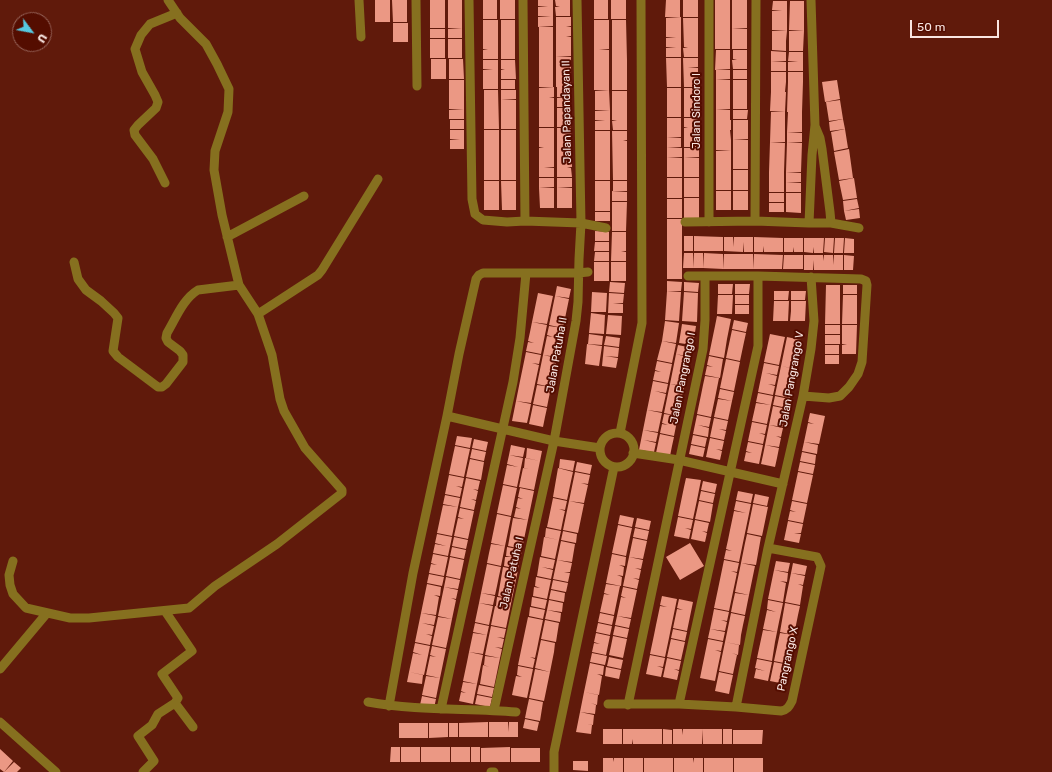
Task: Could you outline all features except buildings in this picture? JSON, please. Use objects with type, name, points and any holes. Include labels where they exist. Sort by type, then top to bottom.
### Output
[{"type":"street","points":[[13,561],[9,575],[10,585],[13,594],[26,608],[70,618],[89,618],[189,608],[215,586],[277,544],[342,493],[342,490],[305,448],[284,411],[280,399],[272,355],[258,314],[239,285],[222,215],[214,170],[215,150],[228,112],[228,89],[206,44],[180,18],[168,0]]},
{"type":"street","points":[[359,0],[360,37]]},
{"type":"street","points":[[416,0],[418,86]]},
{"type":"street","points":[[469,0],[472,199],[475,214],[483,220],[507,222],[525,221],[581,223],[606,228]]},
{"type":"street","points":[[523,0],[525,221]]},
{"type":"street","name":"Jalan Papandayan II","points":[[577,0],[581,223],[578,273]]},
{"type":"street","points":[[620,433],[642,323],[641,0]]},
{"type":"street","name":"Jalan Sindoro I","points":[[708,222],[709,0]]},
{"type":"street","points":[[755,221],[756,0]]},
{"type":"street","points":[[809,223],[814,125],[811,0]]},
{"type":"street","points":[[165,183],[153,159],[135,135],[134,130],[156,108],[158,102],[142,72],[135,49],[141,35],[150,24],[177,13]]},
{"type":"street","points":[[814,125],[820,138],[822,149],[830,223]]},
{"type":"street","points":[[258,314],[318,275],[378,179]]},
{"type":"street","points":[[227,237],[304,196]]},
{"type":"street","points":[[685,222],[755,221],[830,223],[859,228]]},
{"type":"street","points":[[74,262],[78,278],[86,290],[101,301],[118,318],[113,351],[118,357],[158,387],[162,387],[166,384],[183,362],[183,355],[168,342],[166,338],[167,333],[187,299],[198,290],[239,285]]},
{"type":"street","points":[[390,706],[413,573],[476,278],[483,273],[588,272]]},
{"type":"street","points":[[441,709],[513,382],[520,338],[526,273]]},
{"type":"street","name":"Jalan Patuha II","points":[[554,441],[576,321],[578,302],[578,273]]},
{"type":"street","points":[[688,276],[811,277],[861,279],[866,281],[862,362],[858,374],[849,387],[840,396],[829,398],[802,396]]},
{"type":"street","name":"Jalan Pangrango I","points":[[628,705],[703,349],[706,320],[705,276]]},
{"type":"street","points":[[679,704],[758,346],[758,276]]},
{"type":"street","name":"Jalan Pangrango V","points":[[736,707],[768,548],[811,349],[814,321],[811,277]]},
{"type":"street","points":[[447,416],[554,441],[600,448]]},
{"type":"street","points":[[620,433],[628,437],[633,444],[634,453],[630,461],[623,466],[614,467],[606,463],[601,456],[600,448],[604,440],[611,434],[620,433]]},
{"type":"street","name":"Jalan Patuha I","points":[[494,710],[554,441]]},
{"type":"street","points":[[634,453],[679,460],[783,484]]},
{"type":"street","points":[[554,772],[554,752],[614,467]]},
{"type":"street","name":"Pangrango X","points":[[608,704],[679,704],[781,711],[786,710],[792,701],[821,566],[817,557],[768,548]]},
{"type":"street","points":[[143,772],[154,761],[138,736],[152,725],[158,714],[175,703],[178,698],[162,674],[192,650],[166,611]]},
{"type":"street","points":[[0,669],[47,613]]},
{"type":"street","points":[[368,702],[390,706],[516,712]]},
{"type":"street","points":[[175,703],[193,726]]},
{"type":"street","points":[[0,722],[56,772]]}]
